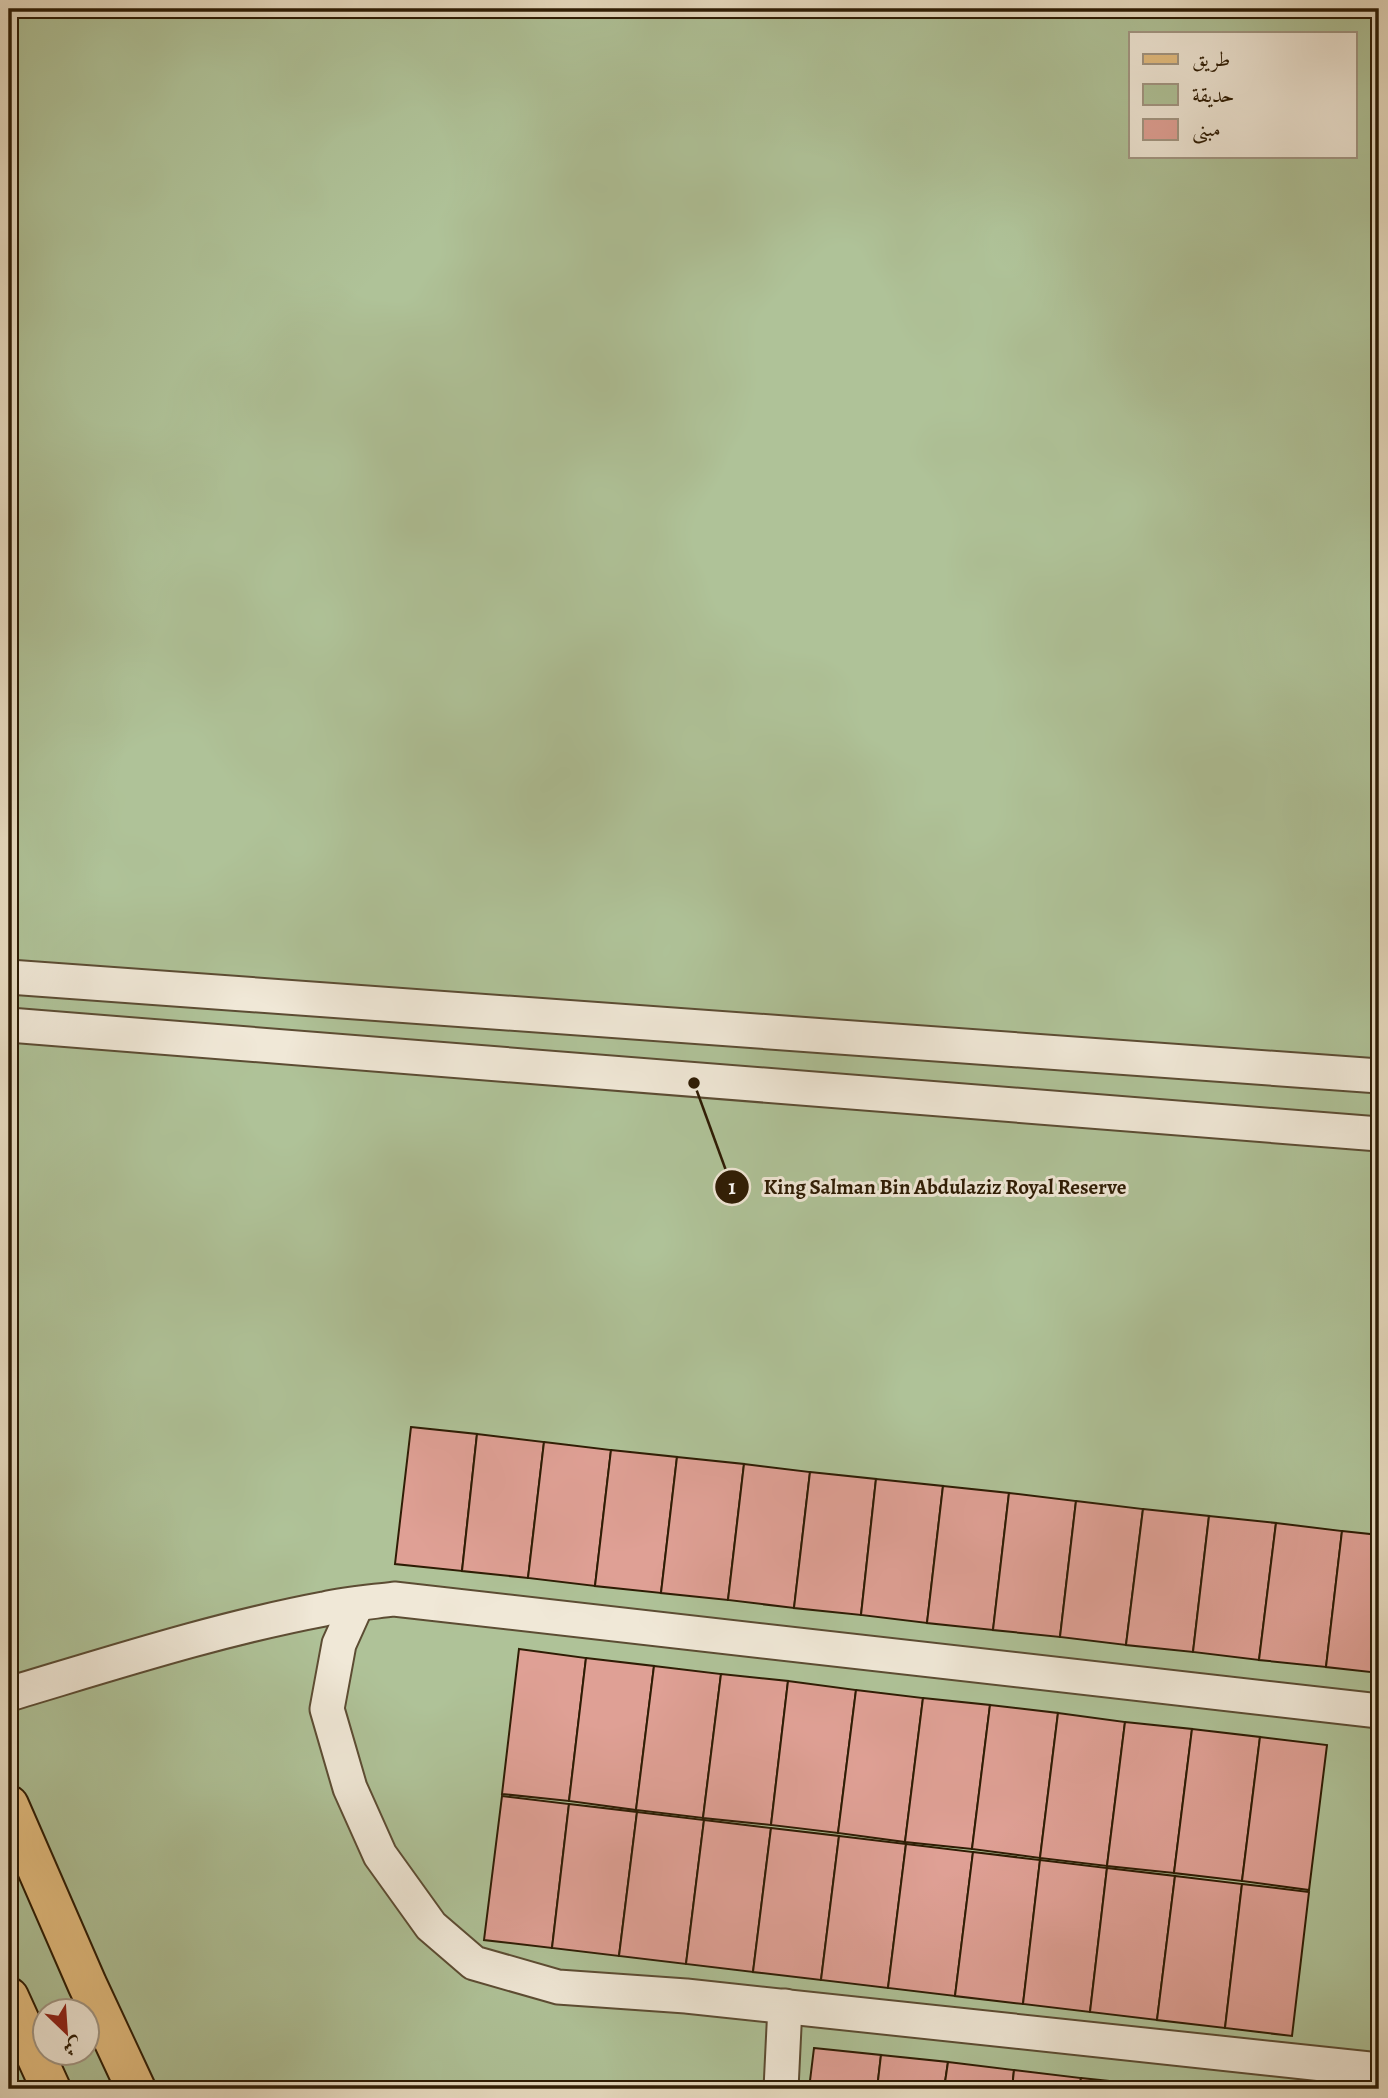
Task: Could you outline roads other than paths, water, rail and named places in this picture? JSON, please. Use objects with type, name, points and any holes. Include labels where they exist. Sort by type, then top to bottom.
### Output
[{"type":"main road","points":[[9,1805],[86,1983],[136,2089]]},
{"type":"main road","points":[[9,1997],[51,2089]]},
{"type":"street","points":[[9,977],[1379,1076]]},
{"type":"street","points":[[9,1025],[1379,1134]]},
{"type":"street","points":[[9,1694],[148,1652],[326,1608],[394,1599],[1379,1711]]},
{"type":"street","points":[[357,1604],[339,1644],[327,1709],[350,1788],[380,1855],[431,1926],[474,1963],[558,1987],[785,2006],[1379,2070]]},
{"type":"street","points":[[781,2089],[785,2006]]},
{"type":"place","name":"King Salman Bin Abdulaziz Royal Reserve","points":[[694,1083]]}]
